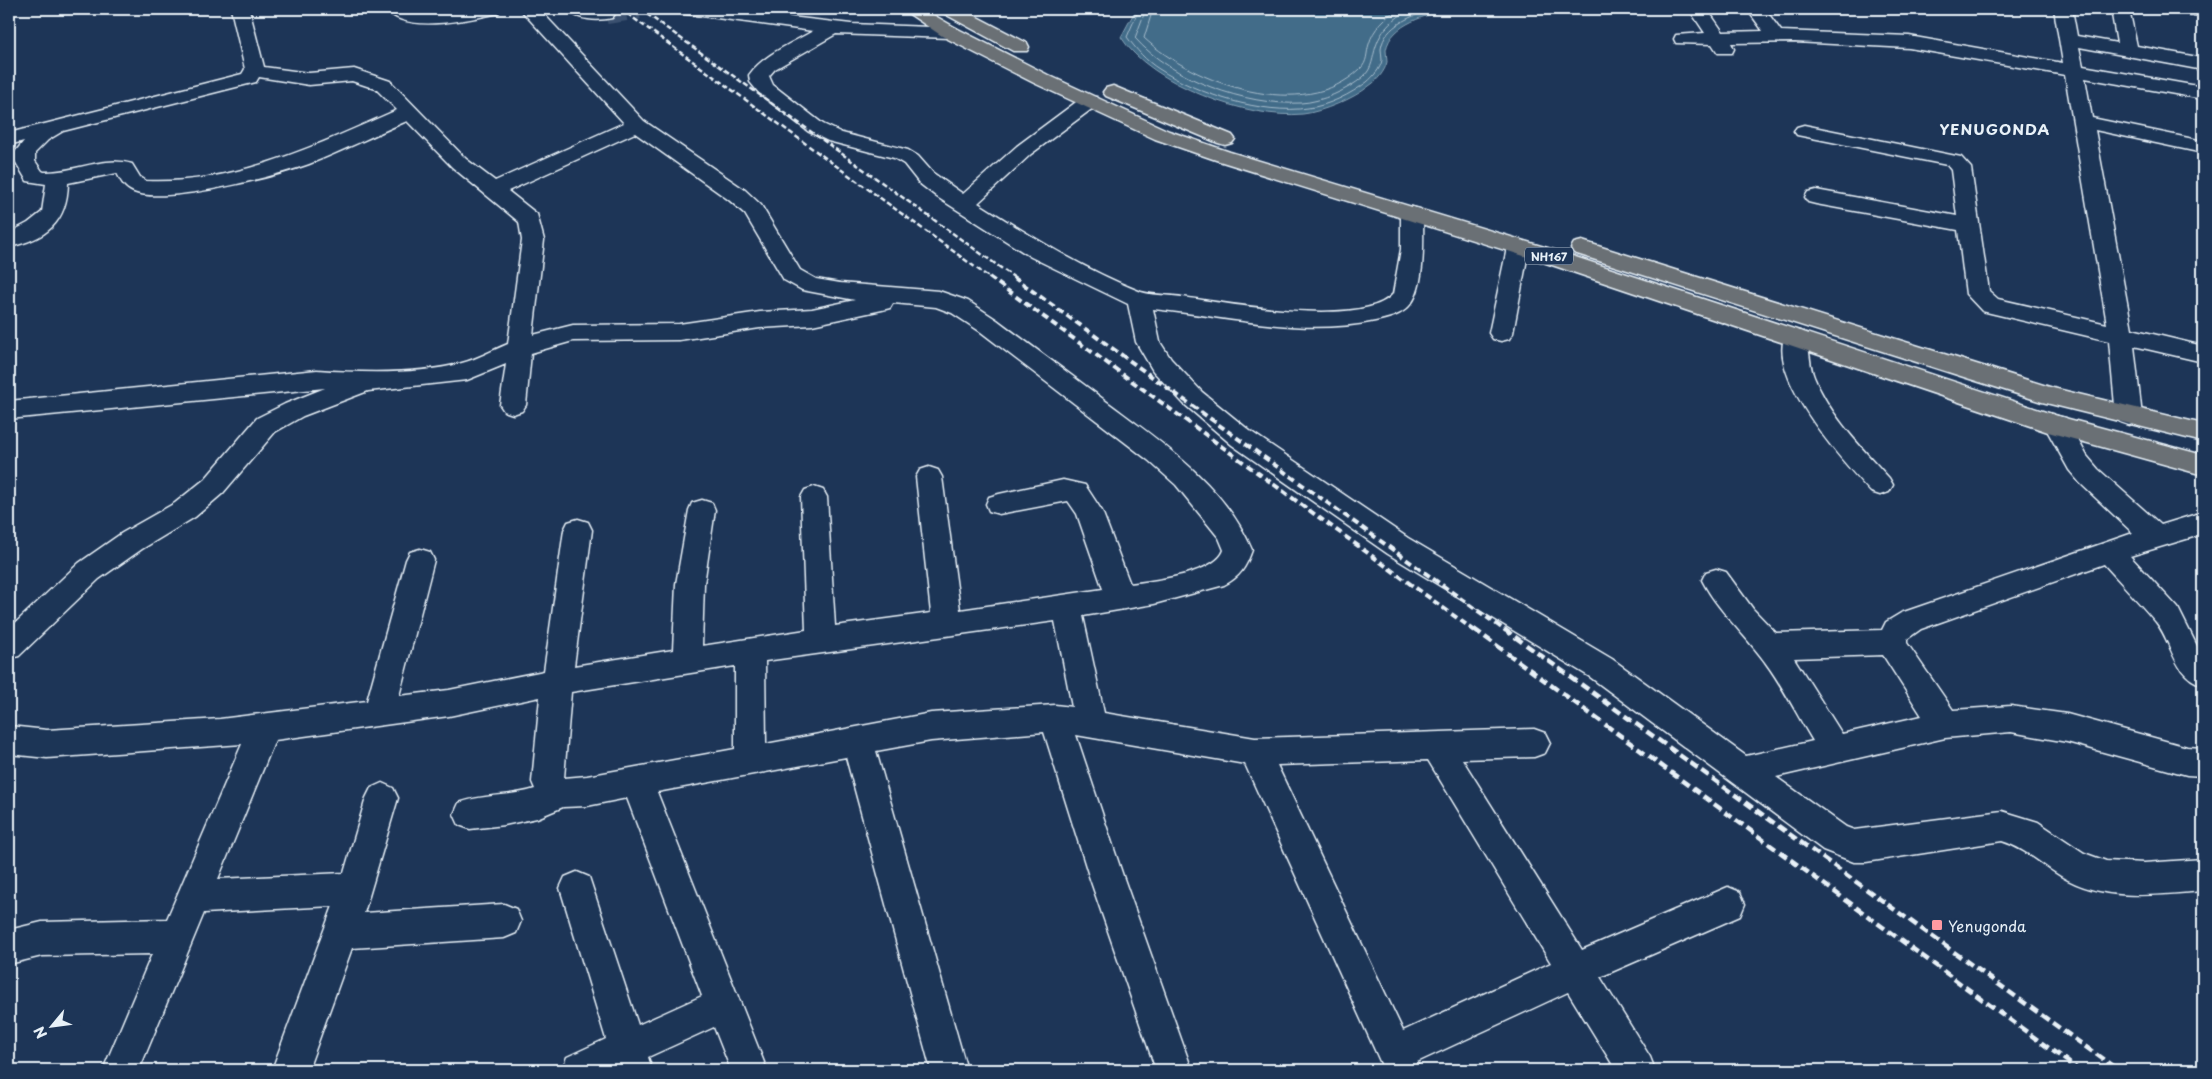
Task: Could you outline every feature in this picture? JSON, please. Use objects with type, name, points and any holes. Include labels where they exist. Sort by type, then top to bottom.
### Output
[{"type":"highway","name":"NH167","points":[[910,9],[949,32],[1041,79],[1162,135],[1518,248],[1543,254],[2057,424],[2203,466]]},
{"type":"highway","name":"NH167","points":[[949,9],[1079,78],[1230,141],[1654,269],[1834,329],[2051,396],[2203,433]]},
{"type":"street","points":[[9,139],[249,78],[254,71],[251,48],[240,9]]},
{"type":"street","points":[[395,9],[403,14],[440,18],[492,9]]},
{"type":"street","points":[[9,740],[47,744],[92,742],[264,728],[449,703],[557,681],[821,640],[947,625],[1154,592],[1224,572],[1234,562],[1238,550],[1231,533],[1185,478],[1157,453],[989,326],[960,307],[940,299],[840,291],[810,285],[792,275],[753,210],[737,195],[637,125],[529,9]]},
{"type":"street","points":[[577,9],[584,13],[606,14]]},
{"type":"street","points":[[687,9],[786,24],[914,33],[949,32]]},
{"type":"street","points":[[1698,9],[1721,44]]},
{"type":"street","points":[[1756,9],[1776,37]]},
{"type":"street","points":[[2063,9],[2121,336],[2129,416]]},
{"type":"street","points":[[2120,9],[2128,51]]},
{"type":"street","points":[[2182,9],[2203,10]]},
{"type":"street","points":[[834,27],[768,65],[759,75],[760,82],[766,89],[816,128],[835,137],[901,154],[911,160],[926,178],[1039,252],[1139,300],[1173,303],[1279,319],[1352,318],[1389,310],[1401,301],[1405,294],[1412,249],[1412,214]]},
{"type":"street","points":[[1683,39],[1721,44],[1776,37],[1908,42],[2203,94]]},
{"type":"street","points":[[2070,40],[2203,64]]},
{"type":"street","points":[[254,71],[290,78],[309,79],[354,75],[383,85],[459,163],[529,219],[533,240],[513,404]]},
{"type":"street","points":[[964,204],[1024,150],[1090,101]]},
{"type":"street","points":[[56,127],[32,143],[24,152],[25,161],[34,176],[46,180],[57,179],[118,166],[125,168],[132,181],[141,187],[161,188],[200,184],[245,176],[302,159],[410,112]]},
{"type":"street","points":[[2084,122],[2203,147]]},
{"type":"street","points":[[493,190],[637,125]]},
{"type":"street","points":[[1804,131],[1954,161],[1961,168],[1978,294],[1983,300],[2001,308],[2203,354]]},
{"type":"street","points":[[9,240],[28,233],[51,215],[55,208],[57,179]]},
{"type":"street","points":[[1816,197],[1969,226]]},
{"type":"street","points":[[1501,333],[1518,248]]},
{"type":"street","points":[[9,410],[318,379],[367,382],[467,372],[519,349],[549,338],[573,333],[679,332],[760,320],[812,317],[860,308],[902,295]]},
{"type":"street","points":[[1139,300],[1148,342],[1162,365],[1193,398],[1241,438],[1398,546],[1601,668],[1835,839],[1854,846],[1900,842],[2002,826],[2026,833],[2074,866],[2106,878],[2144,879],[2203,874]]},
{"type":"street","points":[[1796,338],[1800,375],[1811,398],[1826,422],[1880,484]]},
{"type":"street","points":[[9,647],[89,571],[132,541],[185,510],[214,486],[266,425],[294,410],[367,382]]},
{"type":"street","points":[[2057,424],[2078,464],[2156,537]]},
{"type":"street","points":[[929,476],[947,625]]},
{"type":"street","points":[[999,504],[1063,490],[1076,492],[1089,511],[1120,598]]},
{"type":"street","points":[[814,497],[821,640]]},
{"type":"street","points":[[687,662],[690,584],[702,510]]},
{"type":"street","points":[[1945,724],[1893,646],[1892,642],[1896,631],[1911,622],[2109,551],[2203,523]]},
{"type":"street","points":[[558,793],[552,789],[548,782],[557,681],[578,530]]},
{"type":"street","points":[[2109,551],[2168,616],[2187,655],[2203,672]]},
{"type":"street","points":[[379,712],[420,560]]},
{"type":"street","points":[[1716,580],[1742,617],[1768,646],[1836,751]]},
{"type":"street","points":[[1067,607],[1091,724]]},
{"type":"street","points":[[1768,646],[1892,642]]},
{"type":"street","points":[[750,652],[751,761]]},
{"type":"street","points":[[1055,718],[1109,886],[1174,1070]]},
{"type":"street","points":[[470,814],[529,807],[546,801],[558,793],[587,791],[931,727],[1055,718],[1255,752],[1534,743]]},
{"type":"street","points":[[1742,772],[1945,724],[2011,719],[2067,728],[2187,761],[2203,762]]},
{"type":"street","points":[[121,1070],[177,936],[223,833],[264,728]]},
{"type":"street","points":[[858,742],[949,1070]]},
{"type":"street","points":[[1437,747],[1637,1070]]},
{"type":"street","points":[[1255,752],[1399,1062],[1576,970],[1728,904]]},
{"type":"street","points":[[637,782],[750,1070]]},
{"type":"street","points":[[290,1070],[356,889],[382,798]]},
{"type":"street","points":[[577,888],[631,1060]]},
{"type":"street","points":[[194,898],[356,889]]},
{"type":"street","points":[[340,932],[504,921]]},
{"type":"street","points":[[9,947],[42,939],[177,936]]},
{"type":"street","points":[[580,1070],[631,1060],[724,1004]]},
{"type":"water","points":[[1136,9],[1450,9],[1421,17],[1395,33],[1389,41],[1386,50],[1387,62],[1384,69],[1380,76],[1363,91],[1347,100],[1319,110],[1303,114],[1281,114],[1229,105],[1177,84],[1154,70],[1135,54],[1121,37]]},
{"type":"tunnel","points":[[606,14],[639,9]]},
{"type":"railway","points":[[621,9],[990,278]]},
{"type":"railway","points":[[640,9],[1015,278]]},
{"type":"railway","points":[[989,277],[1475,631]]},
{"type":"railway","points":[[1013,277],[1506,631]]},
{"type":"railway","points":[[1474,629],[2079,1070]]},
{"type":"railway","points":[[1504,629],[2118,1070]]},
{"type":"place","name":"Yenugonda","points":[[1937,925]]},
{"type":"district","name":"YENUGONDA","points":[[1995,128]]}]
